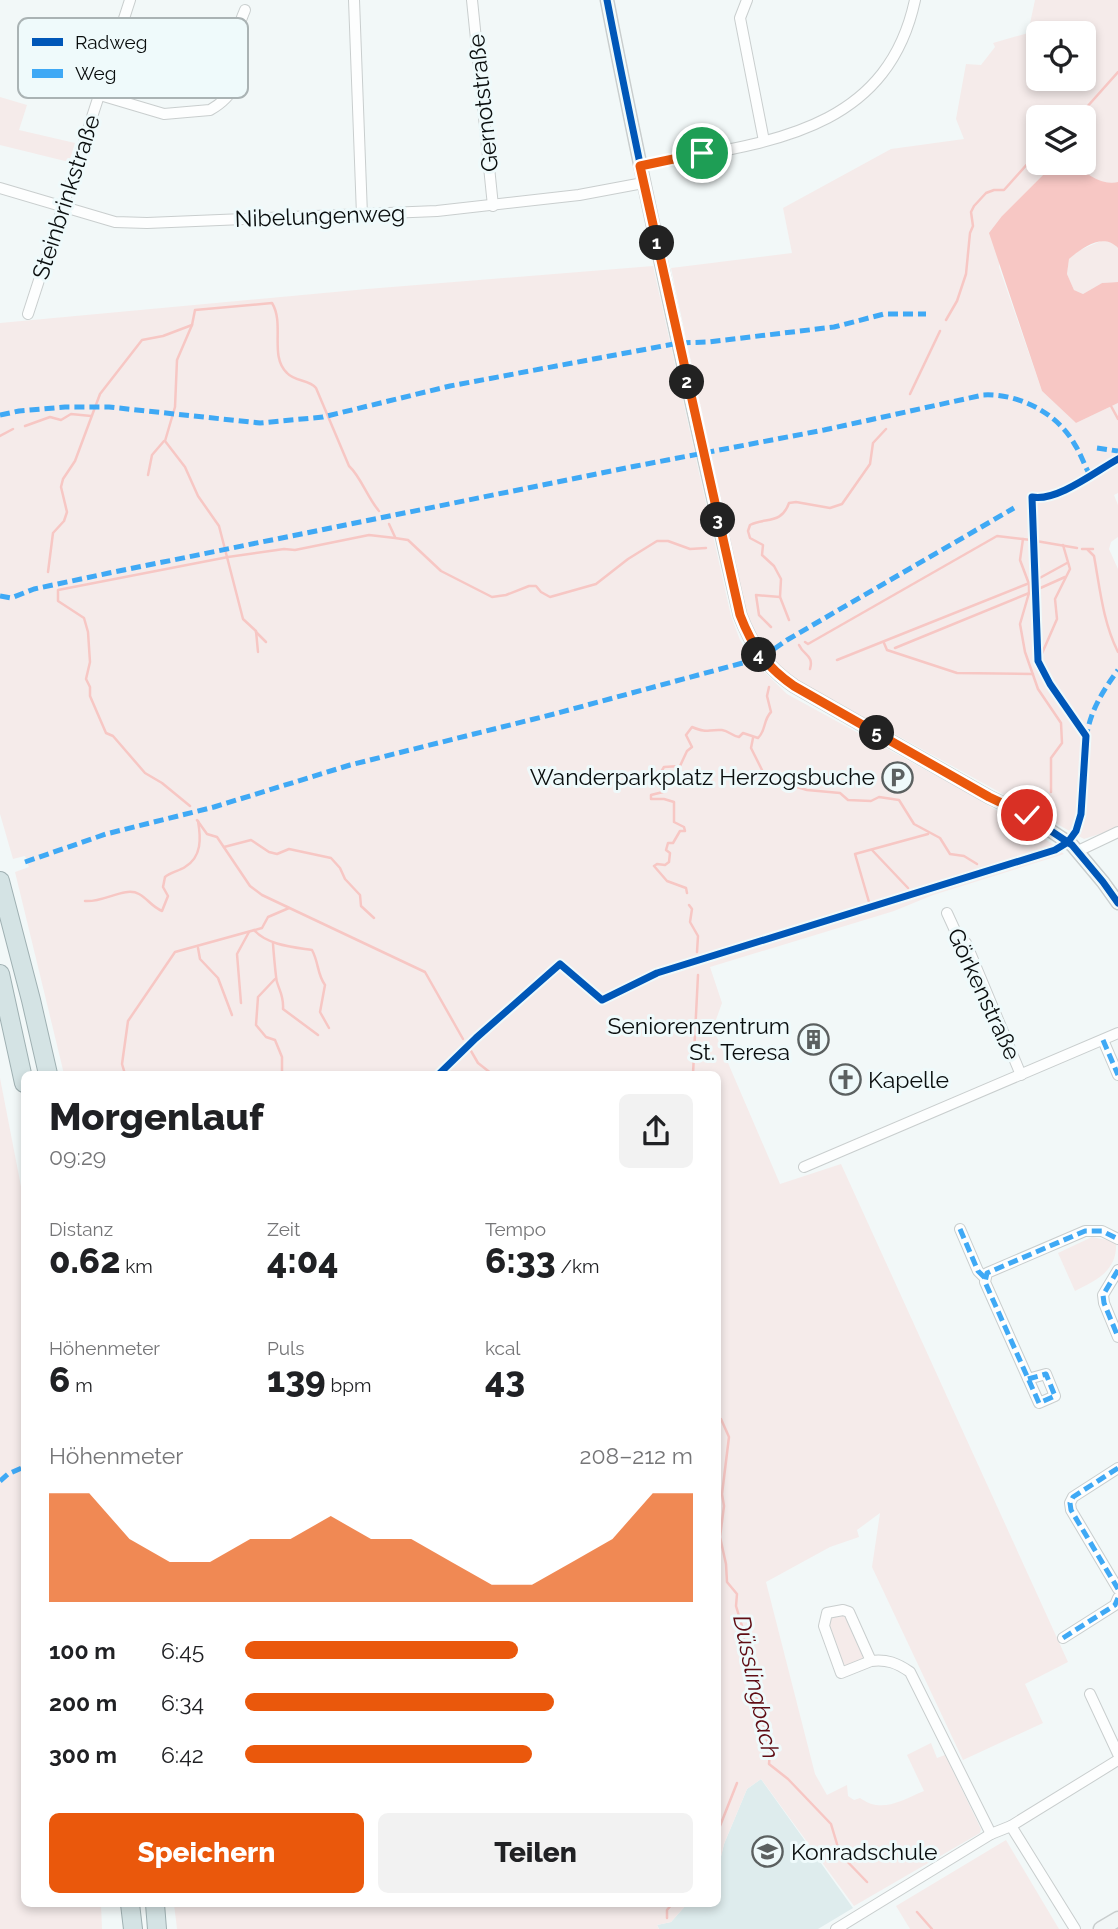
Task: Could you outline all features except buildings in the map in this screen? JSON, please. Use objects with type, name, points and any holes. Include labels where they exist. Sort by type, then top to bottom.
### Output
[{"type":"highway","points":[[0,881],[47,1071]]},
{"type":"highway","points":[[0,974],[21,1071]]},
{"type":"highway","points":[[130,1907],[133,1929]]},
{"type":"highway","points":[[155,1907],[157,1929]]},
{"type":"main road","points":[[1101,1929],[1118,1919]]},
{"type":"street","name":"Steinbrinkstraße","points":[[124,18],[130,0]]},
{"type":"street","points":[[354,0],[362,215]]},
{"type":"street","name":"Gernotstraße","points":[[472,0],[493,206]]},
{"type":"street","points":[[607,0],[643,183],[740,615],[748,636],[761,658],[777,675],[989,797],[1027,815],[1078,851],[1118,903]]},
{"type":"street","points":[[747,0],[740,18],[764,141]]},
{"type":"street","points":[[640,166],[790,135],[817,125],[863,93],[889,67],[899,49],[915,0]]},
{"type":"street","points":[[242,18],[245,10]]},
{"type":"street","name":"Steinbrinkstraße","points":[[28,314],[99,98]]},
{"type":"street","points":[[107,98],[164,114],[210,110],[226,98]]},
{"type":"street","name":"Nibelungenweg","points":[[0,188],[115,222],[147,223],[362,215],[493,206],[579,195],[643,183]]},
{"type":"street","points":[[1078,851],[1118,832]]},
{"type":"street","name":"Görkenstraße","points":[[947,913],[958,937],[966,943],[1021,1075]]},
{"type":"street","name":"Görkenstraße","points":[[804,1167],[1118,1033]]},
{"type":"street","points":[[1103,1040],[1118,1075]]},
{"type":"street","points":[[960,1229],[978,1271],[985,1278],[1028,1379]]},
{"type":"street","points":[[985,1278],[993,1269],[1085,1231],[1102,1231],[1118,1239]]},
{"type":"street","points":[[1118,1270],[1103,1295],[1118,1337]]},
{"type":"street","points":[[1118,1468],[1073,1497],[1070,1503],[1118,1589]]},
{"type":"street","points":[[1063,1638],[1115,1605],[1118,1598]]},
{"type":"street","points":[[872,1661],[849,1612],[843,1610],[827,1614],[824,1626],[841,1673],[881,1660],[897,1662],[911,1672],[991,1834]]},
{"type":"street","points":[[1090,1694],[1118,1754]]},
{"type":"street","points":[[836,1929],[991,1834],[1012,1826],[1118,1760]]},
{"type":"street","points":[[1012,1826],[1075,1929]]},
{"type":"shaded area","points":[[1035,0],[1118,0],[1118,182],[1100,181],[1089,175],[1096,175],[1096,105],[1026,105],[1026,175],[1043,175],[1002,216],[999,267],[1042,391],[1076,423],[1118,403],[1118,493],[1114,495],[1118,505],[1118,537],[1111,542],[1109,549],[1118,569],[1118,828],[1084,839],[797,680],[777,666],[764,652],[745,614],[671,268],[792,253],[783,208],[891,149],[964,139],[956,119],[966,64],[981,65],[995,47],[993,43],[1026,34],[1026,91],[1096,91],[1096,21],[1031,21]]},
{"type":"shaded area","points":[[0,97],[27,105],[19,130],[75,143],[69,162],[0,145]]},
{"type":"shaded area","points":[[1043,175],[1089,175],[1100,181],[1118,182],[1118,248],[1106,241],[1086,246],[1069,259],[1067,274],[1074,290],[1083,294],[1102,283],[1118,282],[1118,403],[1076,423],[1042,391],[989,233]]},
{"type":"shaded area","points":[[1103,240],[1118,248],[1118,282],[1102,283],[1083,294],[1074,290],[1067,274],[1069,259],[1078,251]]},
{"type":"shaded area","points":[[653,266],[731,616],[740,640],[754,662],[787,694],[964,791],[1051,843],[1064,854],[933,895],[894,911],[710,967],[722,1003],[713,1028],[780,1184],[841,1164],[1068,1662],[1025,1684],[1043,1723],[963,1760],[872,1567],[880,1513],[857,1530],[859,1537],[830,1547],[766,1582],[815,1774],[827,1795],[847,1785],[848,1796],[854,1800],[860,1798],[868,1803],[884,1805],[924,1791],[907,1755],[931,1743],[937,1758],[945,1755],[981,1829],[980,1833],[854,1906],[761,1779],[747,1789],[721,1856],[721,1071],[63,1071],[15,872],[29,867],[25,856],[13,859],[0,814],[0,323]]},
{"type":"shaded area","points":[[0,1078],[21,1186],[21,1907],[101,1907],[102,1929],[0,1929]]},
{"type":"shaded area","points":[[1092,1237],[1116,1242],[1116,1252],[1104,1274],[1075,1291],[1058,1253]]},
{"type":"shaded area","points":[[842,1614],[847,1616],[866,1659],[848,1667],[836,1652],[830,1629],[831,1617]]},
{"type":"shaded area","name":"Konradschule","points":[[761,1779],[853,1908],[818,1929],[659,1929],[657,1925],[671,1922],[684,1907],[721,1907],[721,1856],[747,1789]]},
{"type":"shaded area","points":[[1006,1840],[1059,1929],[910,1929],[896,1906]]},
{"type":"shaded area","points":[[174,1907],[684,1907],[671,1922],[657,1925],[659,1929],[177,1929]]},
{"type":"waterway","name":"Düsslingbach","points":[[1089,105],[1118,72]]},
{"type":"waterway","name":"Düsslingbach","points":[[946,320],[957,301],[966,274],[973,226],[971,212],[974,206],[986,193],[1004,190],[1026,165]]},
{"type":"waterway","points":[[48,572],[53,533],[64,521],[67,512],[61,487],[63,479],[75,461],[100,394],[142,340],[163,336],[192,325],[195,310],[272,303],[276,311],[278,349],[282,366],[290,376],[316,388],[349,466],[379,511]]},
{"type":"waterway","points":[[192,325],[177,360],[175,407],[165,441],[185,467],[198,496],[219,526],[243,619],[256,631],[258,652]]},
{"type":"waterway","name":"Düsslingbach","points":[[910,394],[940,331]]},
{"type":"waterway","points":[[1111,406],[1118,419]]},
{"type":"waterway","points":[[25,426],[50,417],[61,420],[71,414],[91,416]]},
{"type":"waterway","points":[[0,436],[13,429]]},
{"type":"waterway","name":"Düsslingbach","points":[[789,620],[780,597],[781,579],[774,566],[762,555],[763,545],[750,538],[750,525],[777,518],[789,503],[830,508],[842,504],[870,464],[873,443],[886,429]]},
{"type":"waterway","points":[[148,475],[152,455],[164,441]]},
{"type":"waterway","points":[[389,524],[395,537]]},
{"type":"waterway","points":[[190,806],[145,773],[113,736],[106,733],[90,696],[86,679],[90,662],[84,618],[58,601],[58,590],[228,557],[284,549],[295,550],[369,535],[408,540],[441,571],[492,597],[529,586],[536,586],[550,597],[596,584],[657,541],[668,541],[690,549],[706,548]]},
{"type":"waterway","points":[[805,642],[808,644],[997,536],[1031,540]]},
{"type":"waterway","points":[[1023,539],[1020,560],[1029,584],[1020,624],[1025,652],[1038,689],[1061,723],[1062,743],[1051,758],[1051,792]]},
{"type":"waterway","points":[[1036,541],[1077,548]]},
{"type":"waterway","points":[[1050,676],[1040,658],[1057,619],[1055,599],[1070,569],[1063,545]]},
{"type":"waterway","points":[[1082,549],[1093,549]]},
{"type":"waterway","points":[[1088,550],[1094,556],[1105,617],[1118,652]]},
{"type":"waterway","points":[[1036,580],[1067,563]]},
{"type":"waterway","points":[[1036,590],[1065,577]]},
{"type":"waterway","points":[[837,660],[1032,582]]},
{"type":"waterway","points":[[895,648],[1034,591]]},
{"type":"waterway","points":[[771,627],[759,615],[756,595],[780,597]]},
{"type":"waterway","points":[[256,632],[266,642]]},
{"type":"waterway","points":[[884,643],[887,650],[957,673],[1033,674]]},
{"type":"waterway","name":"Düsslingbach","points":[[799,645],[810,658],[810,669]]},
{"type":"waterway","name":"Düsslingbach","points":[[687,893],[686,888],[667,881],[654,866],[669,862],[670,853],[666,850],[668,843],[673,843],[680,831],[685,831],[684,827],[674,822],[674,802],[651,799],[651,795],[663,792],[661,772],[664,767],[680,766],[692,747],[686,735],[692,727],[705,731],[722,730],[739,737],[743,733],[758,738],[771,712],[767,696],[769,687]]},
{"type":"waterway","points":[[753,738],[751,748],[763,772],[780,775],[787,784],[807,790],[840,793],[848,800],[871,801],[879,797],[899,800],[914,824],[940,838],[950,854],[964,856],[977,864]]},
{"type":"waterway","points":[[197,820],[207,834],[217,837],[250,886],[262,895],[425,972],[463,1039]]},
{"type":"waterway","points":[[85,901],[133,892],[162,911],[168,896],[163,887],[165,877],[195,858],[200,840],[198,821]]},
{"type":"waterway","points":[[869,902],[855,854],[928,834]]},
{"type":"waterway","points":[[224,847],[251,840],[277,854],[289,849],[331,858],[360,895],[361,906],[374,918]]},
{"type":"waterway","points":[[872,850],[908,888]]},
{"type":"waterway","name":"Düsslingbach","points":[[689,905],[692,909],[690,922],[698,936],[697,952]]},
{"type":"waterway","points":[[124,1071],[122,1064],[128,1021],[175,952],[262,928],[268,917],[289,908]]},
{"type":"waterway","points":[[254,930],[273,942],[312,950],[325,985],[320,1012],[329,1028]]},
{"type":"waterway","points":[[241,1003],[237,954],[249,932]]},
{"type":"waterway","points":[[273,943],[283,1009],[318,1035]]},
{"type":"waterway","points":[[198,948],[200,959],[218,978],[232,1015]]},
{"type":"waterway","name":"Düsslingbach","points":[[693,1071],[698,975]]},
{"type":"waterway","points":[[275,979],[258,997],[256,1025],[266,1037],[275,1040],[282,1057],[282,1071]]},
{"type":"waterway","points":[[471,1051],[478,1063],[488,1071]]},
{"type":"waterway","name":"Düsslingbach","points":[[721,1419],[729,1437],[721,1529]]},
{"type":"waterway","name":"Düsslingbach","points":[[721,1542],[727,1582],[737,1594],[736,1606],[749,1673],[758,1686],[757,1700],[762,1714],[769,1764],[788,1779],[831,1824],[840,1854],[867,1882]]},
{"type":"waterway","points":[[721,1823],[737,1783]]},
{"type":"waterway","points":[[667,1918],[670,1907]]},
{"type":"waterway","name":"Düsslingbach","points":[[917,1912],[932,1929]]},
{"type":"marked path","points":[[0,415],[65,407],[109,407],[260,423],[323,417],[450,386],[679,343],[834,327],[884,314],[926,314]]},
{"type":"marked path","points":[[0,596],[11,598],[34,589],[109,573],[824,430],[983,395],[1010,397],[1048,415],[1068,434],[1090,475]]},
{"type":"marked path","points":[[1097,448],[1118,451]]},
{"type":"marked path","points":[[25,862],[106,834],[214,807],[350,765],[761,658],[787,640],[1014,508]]},
{"type":"marked path","points":[[1086,739],[1098,702],[1118,670]]},
{"type":"marked path","points":[[1103,1040],[1118,1075]]},
{"type":"marked path","points":[[960,1229],[978,1271],[985,1278]]},
{"type":"marked path","points":[[1028,1379],[1046,1374],[1055,1396],[1039,1403],[985,1282],[987,1273],[1085,1231],[1102,1231],[1118,1239]]},
{"type":"marked path","points":[[1118,1270],[1103,1295],[1118,1337]]},
{"type":"marked path","points":[[0,1481],[21,1468]]},
{"type":"marked path","points":[[1118,1468],[1073,1497],[1070,1503],[1071,1510],[1118,1589]]},
{"type":"marked path","points":[[1063,1638],[1115,1605],[1118,1598]]},
{"type":"cycle path","points":[[607,0],[671,308],[740,615],[755,646],[775,671],[794,686],[989,797],[1027,815],[1072,845],[1118,903]]},
{"type":"cycle path","points":[[442,1071],[560,964],[602,1000],[657,973],[1055,850],[1068,842],[1076,831],[1081,814],[1086,736],[1050,684],[1038,661],[1032,497],[1053,495],[1118,459]]},
{"type":"place","name":"Wanderparkplatz Herzogsbuche","points":[[898,777]]},
{"type":"place","name":"Seniorenzentrum St. Teresa","points":[[813,1039]]},
{"type":"place","name":"Kapelle","points":[[845,1080]]},
{"type":"place","name":"Konradschule","points":[[768,1852]]},
{"type":"route","points":[[702,153],[640,166],[740,615],[748,636],[761,658],[777,675],[794,686],[989,797],[1027,815]]}]
